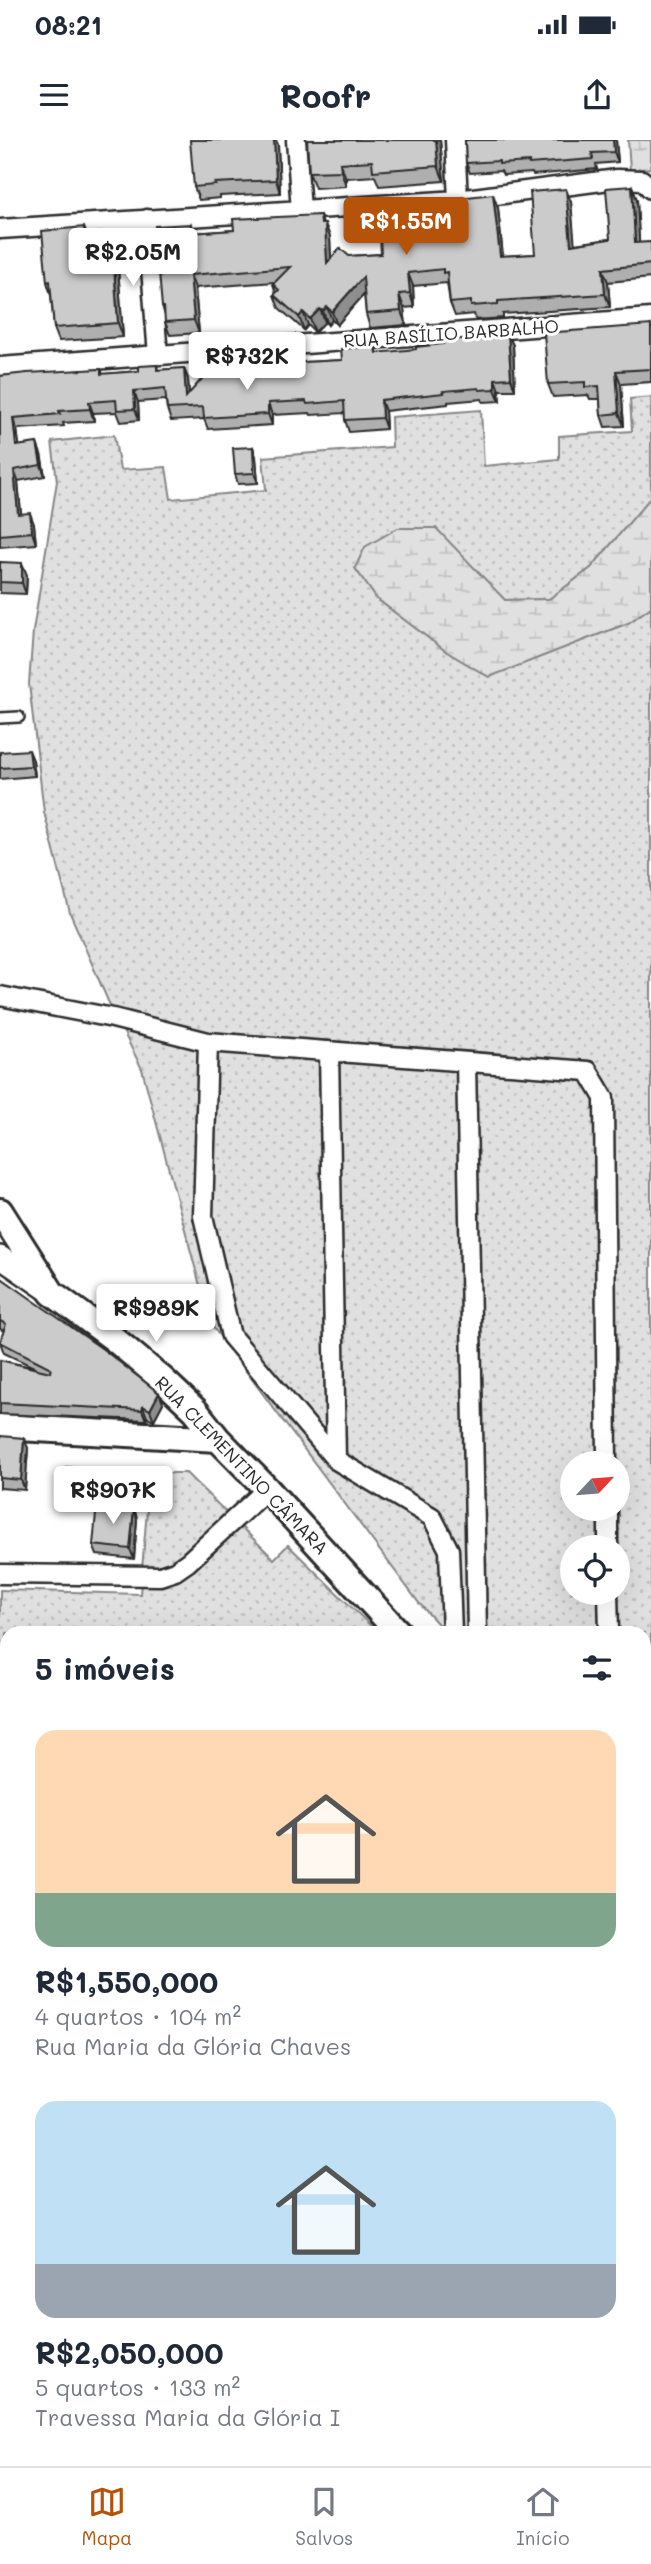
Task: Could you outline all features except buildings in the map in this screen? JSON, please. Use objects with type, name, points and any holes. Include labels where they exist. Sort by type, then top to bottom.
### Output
[{"type":"main road","name":"RUA CLEMENTINO CÂMARA","points":[[0,1211],[52,1293],[113,1338],[163,1379],[195,1410],[218,1439],[393,1626]]},
{"type":"main road","points":[[0,1427],[218,1439]]},
{"type":"street","points":[[296,140],[301,211]]},
{"type":"street","points":[[455,140],[458,200]]},
{"type":"street","points":[[0,229],[458,200],[617,179],[642,180],[651,187]]},
{"type":"street","points":[[147,219],[158,355]]},
{"type":"street","name":"RUA BASÍLIO BARBALHO","points":[[0,367],[651,318]]},
{"type":"street","points":[[0,996],[113,1018],[208,1042],[588,1071],[604,1098],[607,1451]]},
{"type":"street","points":[[208,1042],[203,1216],[231,1336],[336,1460],[432,1517],[449,1550],[452,1626]]},
{"type":"street","points":[[329,1051],[336,1460]]},
{"type":"street","points":[[466,1062],[477,1626]]},
{"type":"street","points":[[0,1257],[52,1293]]},
{"type":"street","points":[[0,1574],[141,1578],[167,1574],[188,1562],[267,1489]]},
{"type":"street","points":[[608,1605],[609,1626]]},
{"type":"lane","points":[[0,718],[19,717]]},
{"type":"green space","points":[[628,140],[651,140],[651,168],[630,170]]},
{"type":"green space","points":[[651,397],[651,497],[591,568],[549,599],[505,600],[474,569],[355,568],[377,599],[447,652],[489,677],[628,623],[651,607],[651,1626],[440,1626],[419,1603],[210,1323],[142,1069],[108,1001],[70,913],[44,812],[29,684],[33,631],[57,481],[52,442],[114,435],[120,470],[166,467],[171,499],[266,490],[263,457],[392,447],[391,417],[481,410],[484,466],[559,459],[559,436],[632,431],[630,399]]},
{"type":"green space","points":[[651,497],[651,607],[628,623],[489,677],[447,652],[377,599],[355,568],[365,547],[398,528],[436,528],[505,600],[549,599],[591,568]]},
{"type":"green space","points":[[150,1473],[186,1473],[274,1559],[288,1545],[371,1626],[0,1626],[0,1590],[140,1594]]}]
